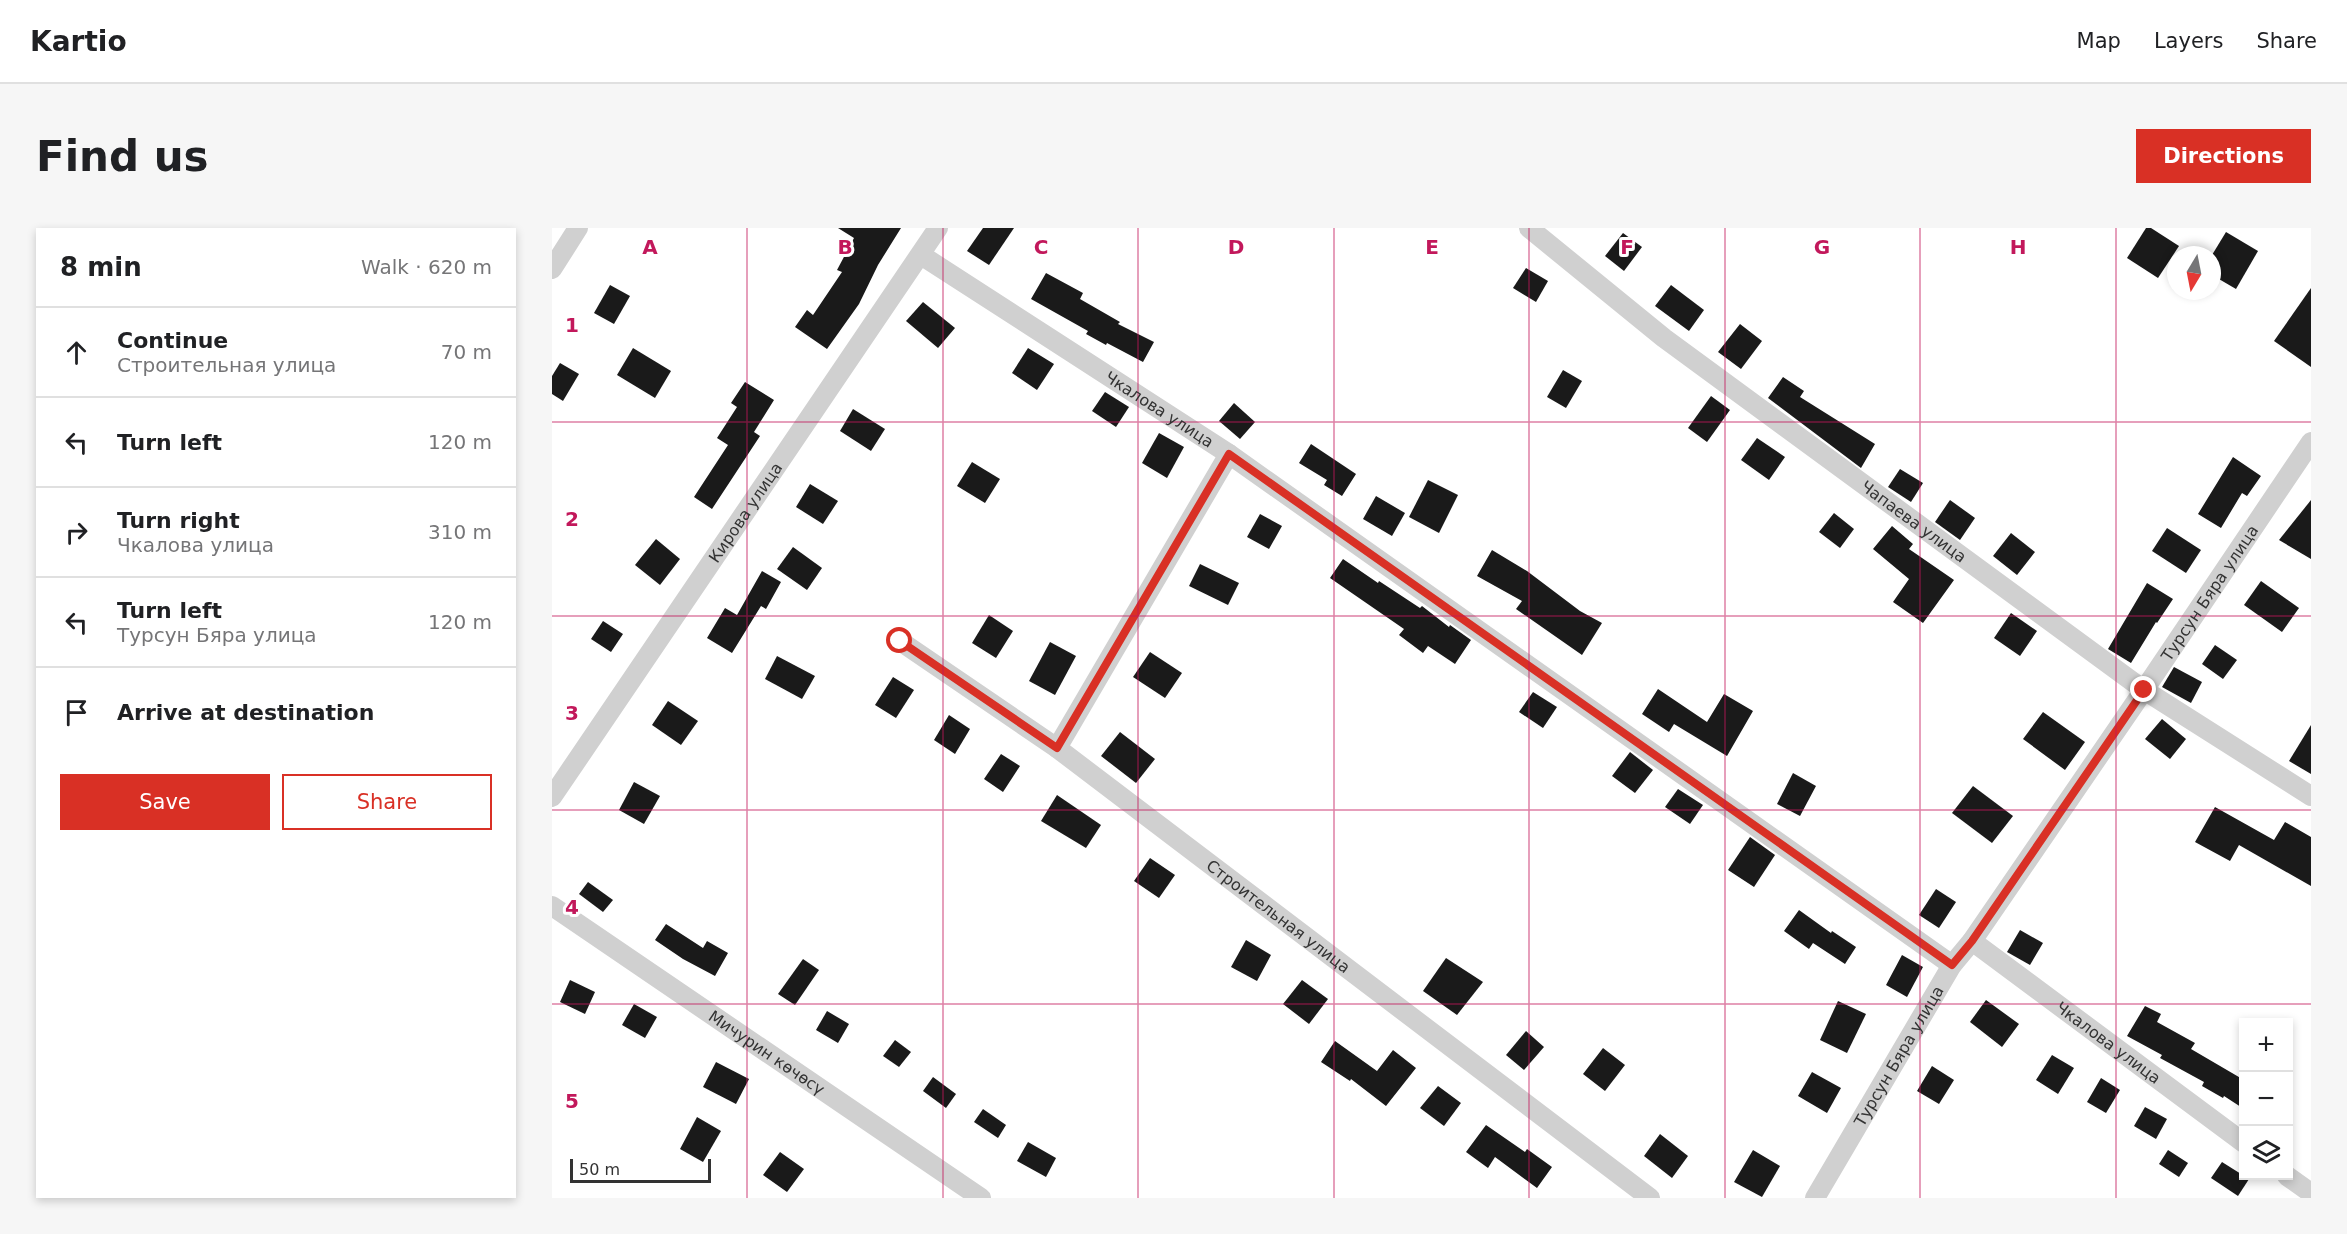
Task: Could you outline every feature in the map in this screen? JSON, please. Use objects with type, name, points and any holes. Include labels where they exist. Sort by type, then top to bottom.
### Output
[{"type":"street","points":[[552,269],[578,228]]},
{"type":"street","name":"Кирова улица","points":[[552,797],[938,228]]},
{"type":"street","name":"Чапаева улица","points":[[1529,228],[1664,338],[2144,690],[2311,796]]},
{"type":"street","name":"Чкалова улица","points":[[921,255],[1229,454],[1952,965]]},
{"type":"street","name":"Турсун Бяра улица","points":[[1815,1198],[1952,965],[1972,941],[2311,442]]},
{"type":"street","points":[[1057,748],[1229,454]]},
{"type":"street","name":"Строительная улица","points":[[900,641],[1057,748],[1650,1198]]},
{"type":"street","name":"Мичурин көчөсү","points":[[552,906],[981,1198]]},
{"type":"street","name":"Чкалова улица","points":[[1972,941],[2239,1139]]},
{"type":"street","points":[[2293,1180],[2311,1193]]},
{"type":"building","points":[[838,228],[901,228],[878,265],[859,304],[827,349],[795,327],[807,310],[813,315],[842,272],[837,270],[854,238]]},
{"type":"building","points":[[983,228],[1014,228],[989,265],[967,251]]},
{"type":"building","points":[[2146,228],[2151,228],[2179,246],[2167,246],[2167,264],[2158,278],[2127,258]]},
{"type":"building","points":[[2226,232],[2258,251],[2236,289],[2221,280],[2221,246],[2217,246]]},
{"type":"building","points":[[1623,233],[1642,247],[1624,271],[1605,256]]},
{"type":"building","points":[[1526,268],[1548,281],[1536,302],[1513,288]]},
{"type":"building","points":[[1046,273],[1083,293],[1080,299],[1120,322],[1118,324],[1154,342],[1143,362],[1086,334],[1088,331],[1031,299]]},
{"type":"building","points":[[610,285],[630,296],[614,324],[594,313]]},
{"type":"building","points":[[1671,285],[1704,310],[1689,331],[1655,306]]},
{"type":"building","points":[[2311,288],[2311,367],[2274,341]]},
{"type":"building","points":[[923,302],[955,328],[938,348],[906,321]]},
{"type":"building","points":[[1740,324],[1762,341],[1741,369],[1718,352]]},
{"type":"building","points":[[633,348],[671,371],[655,398],[617,375]]},
{"type":"building","points":[[1028,348],[1054,364],[1037,390],[1012,373]]},
{"type":"building","points":[[560,363],[579,374],[563,401],[552,394],[552,376]]},
{"type":"building","points":[[1563,370],[1582,381],[1566,408],[1547,397]]},
{"type":"building","points":[[1783,377],[1804,391],[1800,397],[1875,444],[1861,468],[1768,398]]},
{"type":"building","points":[[745,382],[774,400],[754,432],[760,436],[712,509],[694,497],[728,445],[717,438],[737,407],[731,403]]},
{"type":"building","points":[[1105,392],[1129,407],[1116,427],[1092,411]]},
{"type":"building","points":[[1711,396],[1730,410],[1707,442],[1688,428]]},
{"type":"building","points":[[1234,403],[1255,422],[1240,439],[1219,421]]},
{"type":"building","points":[[853,409],[885,429],[871,451],[840,431]]},
{"type":"building","points":[[1159,433],[1184,447],[1167,478],[1142,463]]},
{"type":"building","points":[[1757,438],[1785,457],[1769,480],[1741,460]]},
{"type":"building","points":[[1311,444],[1356,474],[1342,496],[1324,485],[1327,480],[1299,463]]},
{"type":"building","points":[[2233,457],[2261,476],[2247,496],[2242,493],[2221,528],[2198,514]]},
{"type":"building","points":[[972,462],[1000,479],[985,503],[957,486]]},
{"type":"building","points":[[1900,469],[1923,483],[1911,502],[1888,487]]},
{"type":"building","points":[[1428,480],[1458,495],[1439,533],[1409,517]]},
{"type":"building","points":[[810,484],[838,501],[823,524],[796,507]]},
{"type":"building","points":[[1376,496],[1405,513],[1392,536],[1363,519]]},
{"type":"building","points":[[1950,500],[1975,518],[1960,540],[1935,522]]},
{"type":"building","points":[[2311,500],[2311,559],[2279,540]]},
{"type":"building","points":[[1834,513],[1854,529],[1840,548],[1819,532]]},
{"type":"building","points":[[1260,514],[1282,526],[1269,549],[1247,537]]},
{"type":"building","points":[[1892,526],[1913,544],[1909,549],[1954,580],[1923,623],[1893,602],[1909,579],[1873,549]]},
{"type":"building","points":[[2167,528],[2201,550],[2186,573],[2152,551]]},
{"type":"building","points":[[2011,533],[2035,552],[2017,575],[1993,556]]},
{"type":"building","points":[[656,539],[680,559],[660,585],[635,565]]},
{"type":"building","points":[[793,547],[822,568],[807,590],[777,569]]},
{"type":"building","points":[[1492,550],[1527,571],[1580,611],[1602,623],[1582,655],[1516,609],[1522,601],[1477,576]]},
{"type":"building","points":[[1343,559],[1420,608],[1422,606],[1449,627],[1450,625],[1471,640],[1455,664],[1428,646],[1423,653],[1399,635],[1404,629],[1330,578]]},
{"type":"building","points":[[1200,564],[1239,583],[1228,605],[1189,586]]},
{"type":"building","points":[[762,571],[781,582],[766,609],[761,606],[732,653],[707,638],[725,608],[737,615]]},
{"type":"building","points":[[2261,581],[2299,608],[2282,632],[2244,605]]},
{"type":"building","points":[[2147,583],[2173,599],[2131,663],[2108,649]]},
{"type":"building","points":[[2011,613],[2037,631],[2020,656],[1994,638]]},
{"type":"building","points":[[989,615],[1013,631],[996,658],[972,643]]},
{"type":"building","points":[[603,621],[623,634],[611,652],[591,639]]},
{"type":"building","points":[[1050,642],[1076,656],[1055,695],[1029,681]]},
{"type":"building","points":[[2215,645],[2237,660],[2223,679],[2202,664]]},
{"type":"building","points":[[1150,652],[1182,673],[1165,698],[1133,677]]},
{"type":"building","points":[[777,656],[815,676],[802,699],[765,679]]},
{"type":"building","points":[[2174,667],[2202,682],[2191,703],[2162,687]]},
{"type":"building","points":[[893,677],[914,690],[896,718],[875,705]]},
{"type":"building","points":[[1658,689],[1707,722],[1724,694],[1753,711],[1727,756],[1674,724],[1669,732],[1642,714]]},
{"type":"building","points":[[1533,692],[1557,707],[1543,728],[1519,712]]},
{"type":"building","points":[[668,701],[698,721],[681,745],[652,725]]},
{"type":"building","points":[[2043,712],[2085,742],[2065,770],[2023,739]]},
{"type":"building","points":[[949,715],[970,729],[955,754],[934,740]]},
{"type":"building","points":[[2162,719],[2186,739],[2170,759],[2145,739]]},
{"type":"building","points":[[2311,725],[2311,774],[2289,761]]},
{"type":"building","points":[[1120,732],[1155,759],[1136,783],[1101,756]]},
{"type":"building","points":[[1630,752],[1653,770],[1635,793],[1612,776]]},
{"type":"building","points":[[1001,754],[1020,766],[1003,792],[984,779]]},
{"type":"building","points":[[1793,773],[1816,786],[1800,816],[1777,804]]},
{"type":"building","points":[[634,782],[660,796],[644,824],[619,810]]},
{"type":"building","points":[[1973,786],[2013,816],[1992,843],[1952,813]]},
{"type":"building","points":[[1678,789],[1703,805],[1690,824],[1665,807]]},
{"type":"building","points":[[1057,795],[1101,825],[1086,848],[1041,821]]},
{"type":"building","points":[[2215,807],[2274,840],[2285,822],[2311,837],[2311,886],[2239,845],[2230,861],[2195,842]]},
{"type":"building","points":[[1750,837],[1775,855],[1754,887],[1728,870]]},
{"type":"building","points":[[1150,858],[1175,875],[1159,898],[1134,881]]},
{"type":"building","points":[[588,882],[613,900],[603,912],[579,894]]},
{"type":"building","points":[[1936,889],[1956,902],[1939,928],[1919,915]]},
{"type":"building","points":[[1799,910],[1831,933],[1832,931],[1856,947],[1845,964],[1813,943],[1809,949],[1784,931]]},
{"type":"building","points":[[666,924],[703,948],[707,941],[728,953],[715,976],[683,959],[655,940]]},
{"type":"building","points":[[2020,930],[2043,943],[2030,965],[2007,952]]},
{"type":"building","points":[[1246,940],[1271,955],[1257,981],[1231,967]]},
{"type":"building","points":[[1902,955],[1923,967],[1907,997],[1886,985]]},
{"type":"building","points":[[1446,958],[1483,982],[1457,1015],[1423,991]]},
{"type":"building","points":[[803,959],[819,970],[795,1005],[778,994]]},
{"type":"building","points":[[570,980],[595,992],[585,1014],[560,1002]]},
{"type":"building","points":[[1302,980],[1328,999],[1309,1024],[1283,1004]]},
{"type":"building","points":[[1986,1000],[2019,1024],[2002,1047],[1970,1022]]},
{"type":"building","points":[[1838,1001],[1866,1014],[1847,1053],[1820,1040]]},
{"type":"building","points":[[634,1004],[657,1017],[645,1038],[622,1025]]},
{"type":"building","points":[[2145,1006],[2161,1014],[2157,1022],[2195,1043],[2191,1049],[2239,1077],[2239,1106],[2202,1086],[2204,1082],[2160,1058],[2162,1055],[2127,1036]]},
{"type":"building","points":[[827,1011],[849,1024],[838,1043],[816,1030]]},
{"type":"building","points":[[1526,1031],[1544,1047],[1524,1070],[1506,1055]]},
{"type":"building","points":[[895,1040],[911,1052],[899,1067],[883,1056]]},
{"type":"building","points":[[1335,1041],[1377,1071],[1393,1050],[1416,1068],[1386,1106],[1351,1079],[1350,1081],[1321,1062]]},
{"type":"building","points":[[1603,1048],[1625,1065],[1605,1091],[1583,1074]]},
{"type":"building","points":[[2052,1055],[2074,1068],[2058,1094],[2036,1080]]},
{"type":"building","points":[[716,1062],[749,1079],[736,1104],[703,1087]]},
{"type":"building","points":[[1932,1066],[1954,1080],[1939,1104],[1917,1091]]},
{"type":"building","points":[[1812,1072],[1841,1088],[1827,1113],[1798,1096]]},
{"type":"building","points":[[933,1077],[956,1094],[946,1108],[923,1091]]},
{"type":"building","points":[[2101,1078],[2120,1090],[2106,1113],[2087,1102]]},
{"type":"building","points":[[1438,1086],[1461,1103],[1444,1126],[1420,1108]]},
{"type":"building","points":[[2145,1107],[2167,1119],[2156,1139],[2134,1126]]},
{"type":"building","points":[[983,1109],[1006,1125],[998,1138],[974,1122]]},
{"type":"building","points":[[697,1117],[721,1131],[703,1162],[680,1149]]},
{"type":"building","points":[[1486,1125],[1525,1152],[1527,1149],[1552,1167],[1537,1188],[1495,1157],[1488,1168],[1466,1152]]},
{"type":"building","points":[[1660,1134],[1688,1156],[1672,1178],[1644,1156]]},
{"type":"building","points":[[1028,1142],[1056,1158],[1046,1177],[1017,1161]]},
{"type":"building","points":[[1753,1150],[1780,1166],[1762,1197],[1734,1182]]},
{"type":"building","points":[[2168,1150],[2188,1163],[2179,1177],[2159,1164]]},
{"type":"building","points":[[780,1152],[804,1169],[787,1192],[763,1175]]},
{"type":"building","points":[[2222,1162],[2239,1173],[2239,1180],[2248,1180],[2238,1196],[2211,1178]]},
{"type":"route","points":[[900,641],[1057,748],[1229,454],[1952,965],[1972,941],[2144,690]]}]
